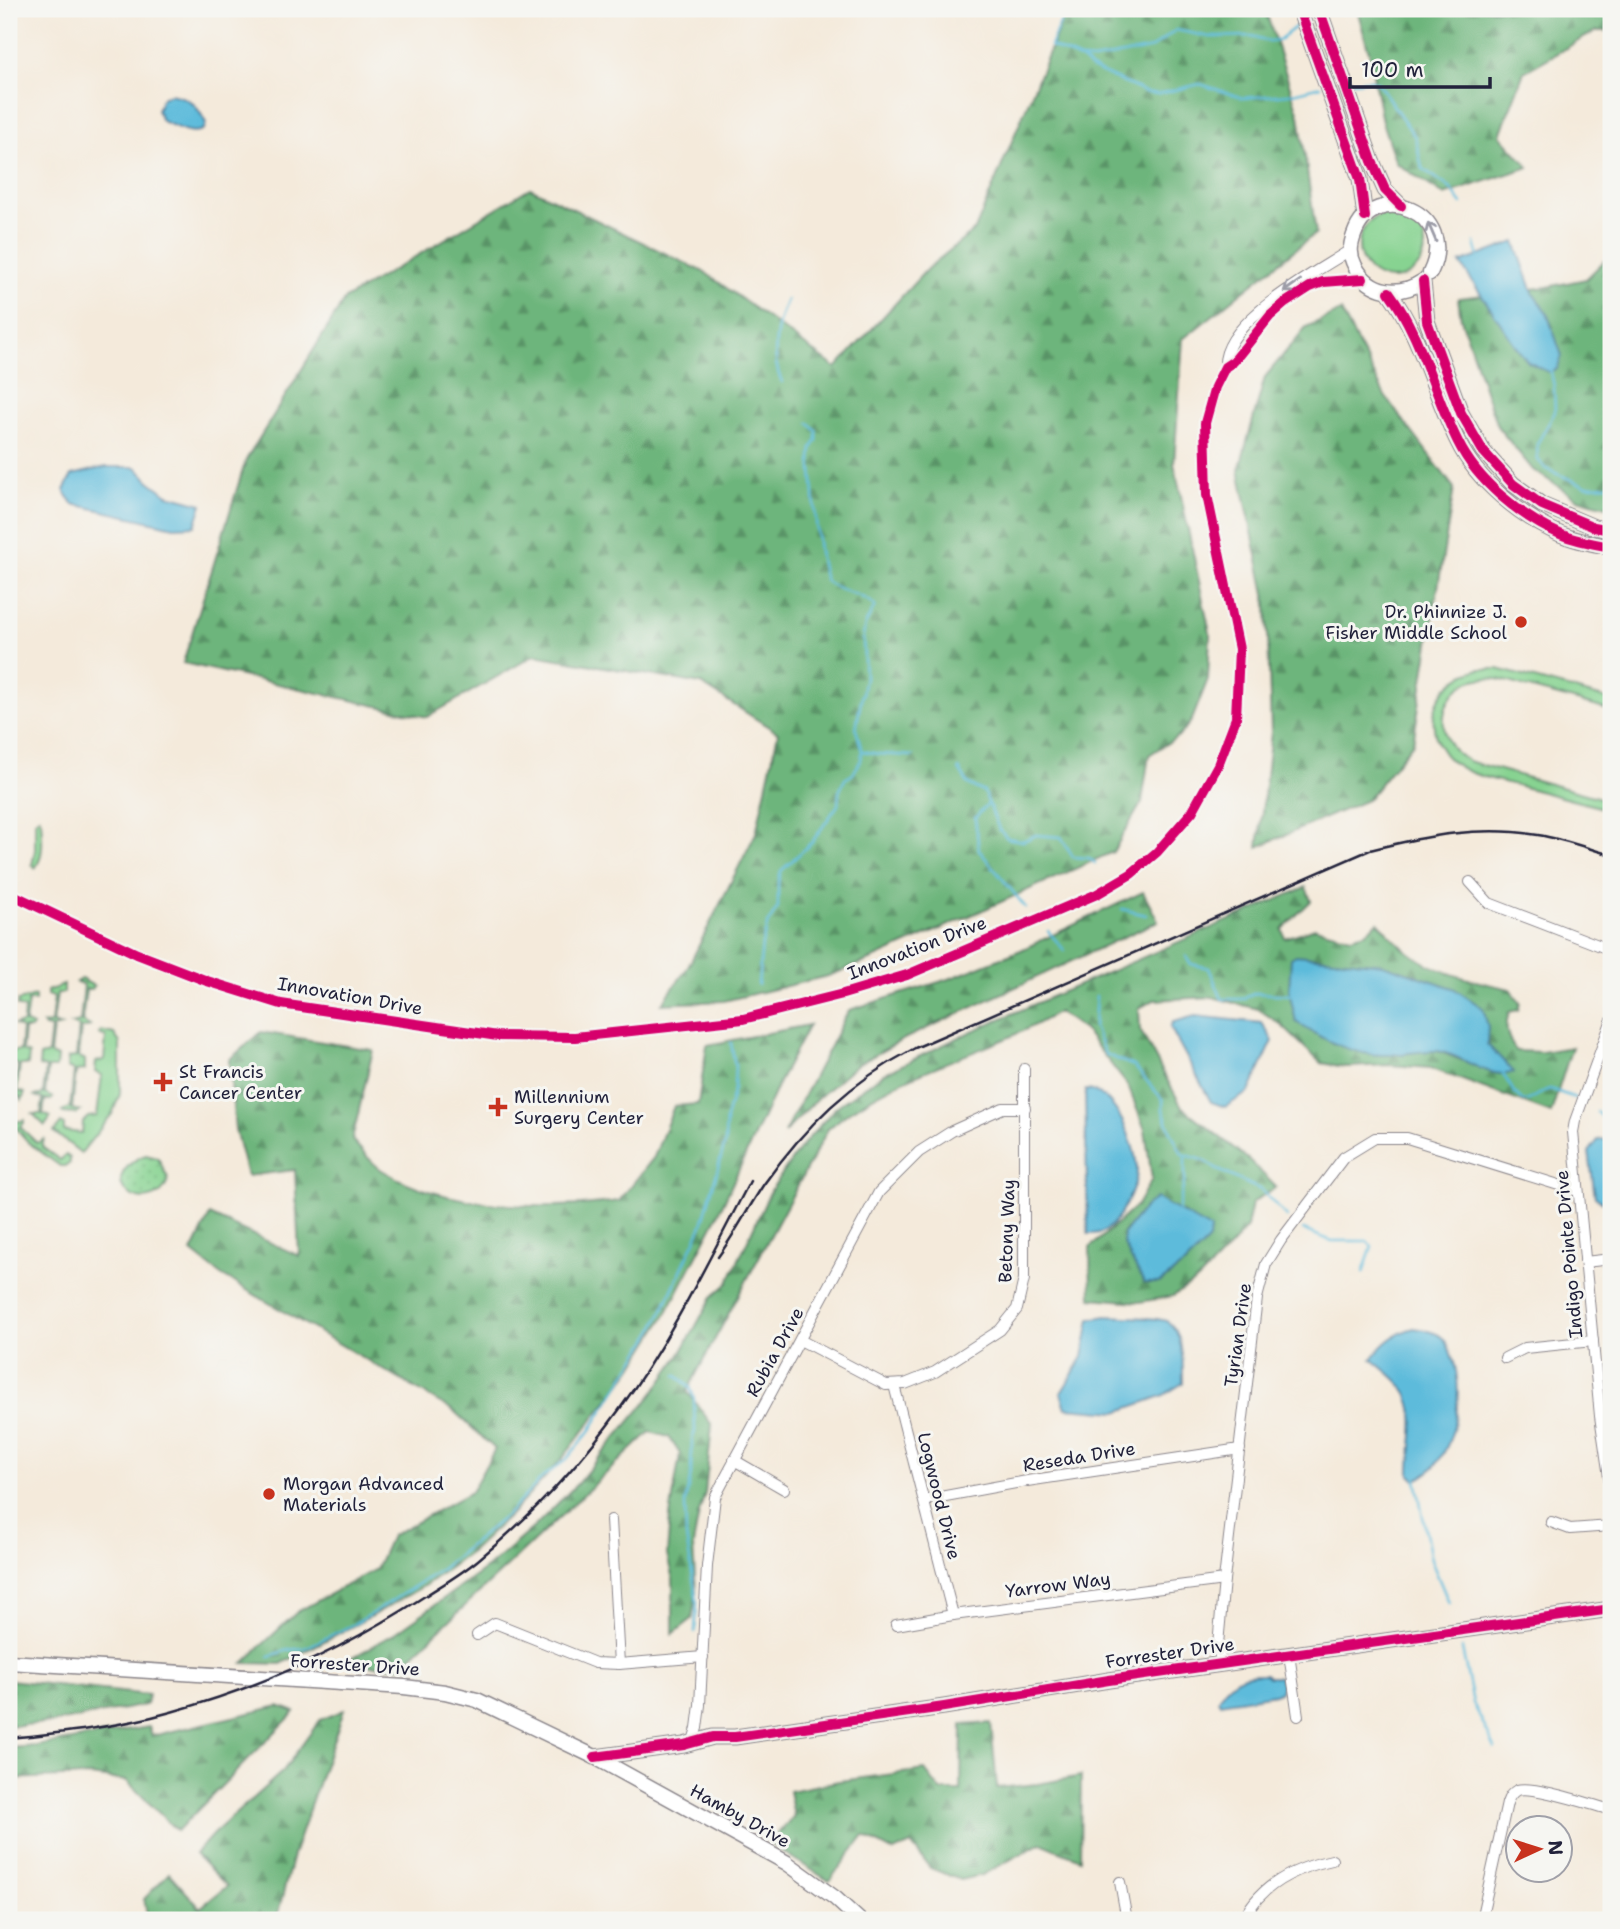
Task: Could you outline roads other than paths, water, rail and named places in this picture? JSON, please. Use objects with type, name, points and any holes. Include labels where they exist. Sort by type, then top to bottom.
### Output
[{"type":"street","points":[[1298,9],[1360,179],[1365,217]]},
{"type":"street","points":[[1319,9],[1382,184],[1401,206]]},
{"type":"street","points":[[1427,277],[1402,291],[1390,292],[1375,288],[1363,279],[1355,267],[1350,250],[1356,228],[1365,217],[1388,206],[1401,206],[1420,214],[1433,230],[1437,253],[1427,277],[1427,321],[1461,413],[1483,451],[1513,484],[1542,505],[1594,527],[1611,530]]},
{"type":"street","name":"Innovation Drive","points":[[1226,367],[1224,356],[1267,303],[1350,250]]},
{"type":"street","name":"Innovation Drive","points":[[9,892],[137,954],[207,981],[281,1004],[498,1036],[575,1037],[743,1019],[843,994],[907,975],[1110,887],[1131,874],[1157,852],[1192,812],[1218,765],[1236,718],[1239,649],[1207,495],[1205,424],[1209,404],[1226,367],[1234,361],[1270,316],[1302,292],[1323,282],[1363,279]]},
{"type":"street","points":[[1390,292],[1405,313],[1416,336],[1446,414],[1469,460],[1490,484],[1517,508],[1559,533],[1587,543],[1611,547]]},
{"type":"street","points":[[1470,882],[1489,903],[1611,950]]},
{"type":"street","name":"Indigo Pointe Drive","points":[[1611,1022],[1573,1132],[1600,1416],[1611,1490]]},
{"type":"street","name":"Betony Way","points":[[894,1385],[905,1384],[935,1372],[1000,1330],[1017,1309],[1024,1279],[1024,1069]]},
{"type":"street","name":"Rubia Drive","points":[[688,1743],[697,1728],[700,1705],[707,1566],[715,1497],[734,1460],[879,1192],[919,1152],[952,1131],[1003,1108],[1025,1108]]},
{"type":"street","name":"Tyrian Drive","points":[[1221,1664],[1219,1644],[1224,1580],[1257,1298],[1266,1264],[1281,1240],[1344,1157],[1375,1138],[1407,1138],[1578,1191]]},
{"type":"street","points":[[1585,1262],[1611,1259]]},
{"type":"street","points":[[800,1340],[886,1385],[894,1385]]},
{"type":"street","points":[[1505,1358],[1525,1348],[1593,1341]]},
{"type":"street","name":"Logwood Drive","points":[[894,1385],[953,1615]]},
{"type":"street","name":"Reseda Drive","points":[[924,1500],[1027,1481],[1240,1449]]},
{"type":"street","points":[[734,1460],[785,1489]]},
{"type":"street","points":[[611,1520],[619,1664]]},
{"type":"street","points":[[1551,1522],[1570,1529],[1611,1526]]},
{"type":"street","name":"Yarrow Way","points":[[896,1625],[953,1615],[1224,1580]]},
{"type":"street","name":"Forrester Drive","points":[[9,1662],[445,1692],[477,1700],[595,1757],[713,1737],[735,1737],[1611,1609]]},
{"type":"street","points":[[477,1635],[495,1623],[595,1663],[619,1664],[703,1657]]},
{"type":"street","points":[[1289,1654],[1298,1716]]},
{"type":"street","name":"Rubia Drive","points":[[700,1705],[705,1723],[713,1737]]},
{"type":"street","name":"Forrester Drive","points":[[688,1743],[694,1747],[735,1737]]},
{"type":"street","name":"Hamby Drive","points":[[595,1757],[777,1857],[835,1898],[859,1920]]},
{"type":"street","points":[[1481,1920],[1507,1803],[1512,1793],[1519,1790],[1538,1791],[1611,1810]]},
{"type":"street","points":[[1243,1920],[1261,1895],[1281,1878],[1299,1869],[1332,1860]]},
{"type":"street","points":[[1120,1882],[1127,1920]]},
{"type":"water","points":[[170,94],[188,100],[196,107],[206,123],[204,129],[194,132],[162,121],[157,110],[162,98]]},
{"type":"water","points":[[1515,242],[1534,295],[1547,313],[1562,356],[1557,369],[1548,372],[1528,362],[1460,263]]},
{"type":"water","points":[[106,467],[136,467],[168,495],[202,504],[195,526],[174,527],[73,504],[64,490],[72,475]]},
{"type":"water","points":[[1296,955],[1383,964],[1453,988],[1483,1008],[1488,1027],[1487,1044],[1514,1072],[1495,1073],[1436,1051],[1389,1055],[1359,1052],[1315,1034],[1296,1022],[1289,991],[1291,958]]},
{"type":"water","points":[[1195,1016],[1262,1023],[1273,1041],[1249,1092],[1225,1107],[1211,1102],[1170,1027],[1173,1022]]},
{"type":"water","points":[[1085,1090],[1096,1092],[1115,1109],[1133,1148],[1137,1171],[1134,1186],[1121,1213],[1109,1227],[1095,1234],[1088,1234]]},
{"type":"water","points":[[1611,1139],[1611,1202],[1603,1202],[1595,1197],[1589,1152],[1598,1140]]},
{"type":"water","points":[[1156,1198],[1210,1229],[1209,1240],[1185,1264],[1159,1283],[1144,1283],[1123,1243],[1124,1233]]},
{"type":"water","points":[[1106,1316],[1155,1319],[1166,1321],[1172,1326],[1181,1349],[1183,1383],[1162,1396],[1117,1412],[1066,1408],[1061,1393],[1083,1357],[1090,1319]]},
{"type":"water","points":[[1414,1328],[1434,1333],[1446,1341],[1453,1359],[1458,1391],[1454,1427],[1448,1444],[1440,1460],[1429,1472],[1415,1480],[1410,1475],[1414,1420],[1409,1399],[1397,1381],[1372,1359],[1390,1340]]},
{"type":"water","points":[[1265,1674],[1268,1677],[1279,1677],[1282,1684],[1280,1691],[1220,1703],[1218,1699],[1232,1682],[1243,1676]]},
{"type":"waterway","points":[[1066,9],[1050,46],[1080,59],[1094,60],[1152,48],[1176,30],[1210,37],[1252,36],[1271,42],[1279,40],[1298,25]]},
{"type":"waterway","points":[[1327,13],[1337,9]]},
{"type":"waterway","points":[[1081,59],[1091,68],[1145,92],[1158,94],[1200,84],[1243,98],[1289,94],[1321,86]]},
{"type":"waterway","points":[[1352,82],[1370,80],[1378,83],[1415,137],[1422,168],[1450,188],[1462,204]]},
{"type":"waterway","points":[[1475,243],[1479,257]]},
{"type":"waterway","points":[[782,382],[775,352],[780,320],[787,300]]},
{"type":"waterway","points":[[1550,368],[1555,412],[1537,444],[1538,460],[1546,469],[1586,486],[1611,485]]},
{"type":"waterway","points":[[758,985],[762,944],[768,923],[778,907],[781,871],[812,842],[838,805],[839,792],[845,779],[853,774],[861,760],[862,751],[856,729],[865,677],[863,636],[865,625],[875,606],[864,598],[827,582],[824,575],[818,545],[811,460],[817,431],[809,423]]},
{"type":"waterway","points":[[862,751],[913,756]]},
{"type":"waterway","points":[[959,769],[969,785],[984,792],[999,829],[1007,838],[1023,841],[1036,835],[1061,837],[1073,857],[1089,858],[1095,863]]},
{"type":"waterway","points":[[988,804],[975,818],[979,850],[1026,908]]},
{"type":"waterway","points":[[1122,909],[1146,915]]},
{"type":"waterway","points":[[1048,931],[1065,951]]},
{"type":"waterway","points":[[1186,956],[1191,964],[1209,968],[1222,999],[1242,999],[1256,993],[1292,995]]},
{"type":"waterway","points":[[1096,996],[1094,1027],[1105,1054],[1134,1066],[1163,1100],[1163,1110],[1182,1154],[1203,1160],[1261,1190],[1287,1217]]},
{"type":"waterway","points":[[269,1656],[305,1648],[360,1621],[439,1571],[509,1513],[543,1477],[566,1460],[590,1431],[653,1331],[702,1225],[725,1143],[726,1119],[734,1088],[735,1066],[731,1043]]},
{"type":"waterway","points":[[1503,1074],[1523,1101],[1550,1089],[1575,1098]]},
{"type":"waterway","points":[[1597,1112],[1611,1124]]},
{"type":"waterway","points":[[1178,1210],[1185,1179],[1185,1156]]},
{"type":"waterway","points":[[1303,1230],[1332,1241],[1367,1241],[1372,1247],[1363,1273]]},
{"type":"waterway","points":[[676,1375],[690,1387],[694,1398],[695,1431],[685,1503],[686,1536],[697,1603],[695,1632]]},
{"type":"waterway","points":[[1416,1479],[1431,1560],[1449,1603]]},
{"type":"waterway","points":[[1462,1649],[1473,1703],[1495,1748]]},
{"type":"railway","points":[[718,1257],[764,1184],[813,1124],[870,1075],[915,1048],[1370,850],[1432,836],[1495,831],[1547,837],[1611,855]]},
{"type":"railway","points":[[9,1738],[131,1722],[238,1691],[365,1633],[472,1565],[553,1490],[619,1410],[656,1355],[750,1181]]},
{"type":"place","name":"Dr. Phinnize J. Fisher Middle School","points":[[1521,622]]},
{"type":"place","name":"St Francis Cancer Center","points":[[163,1082]]},
{"type":"place","name":"Millennium Surgery Center","points":[[498,1107]]},
{"type":"place","name":"Morgan Advanced Materials","points":[[269,1494]]}]
